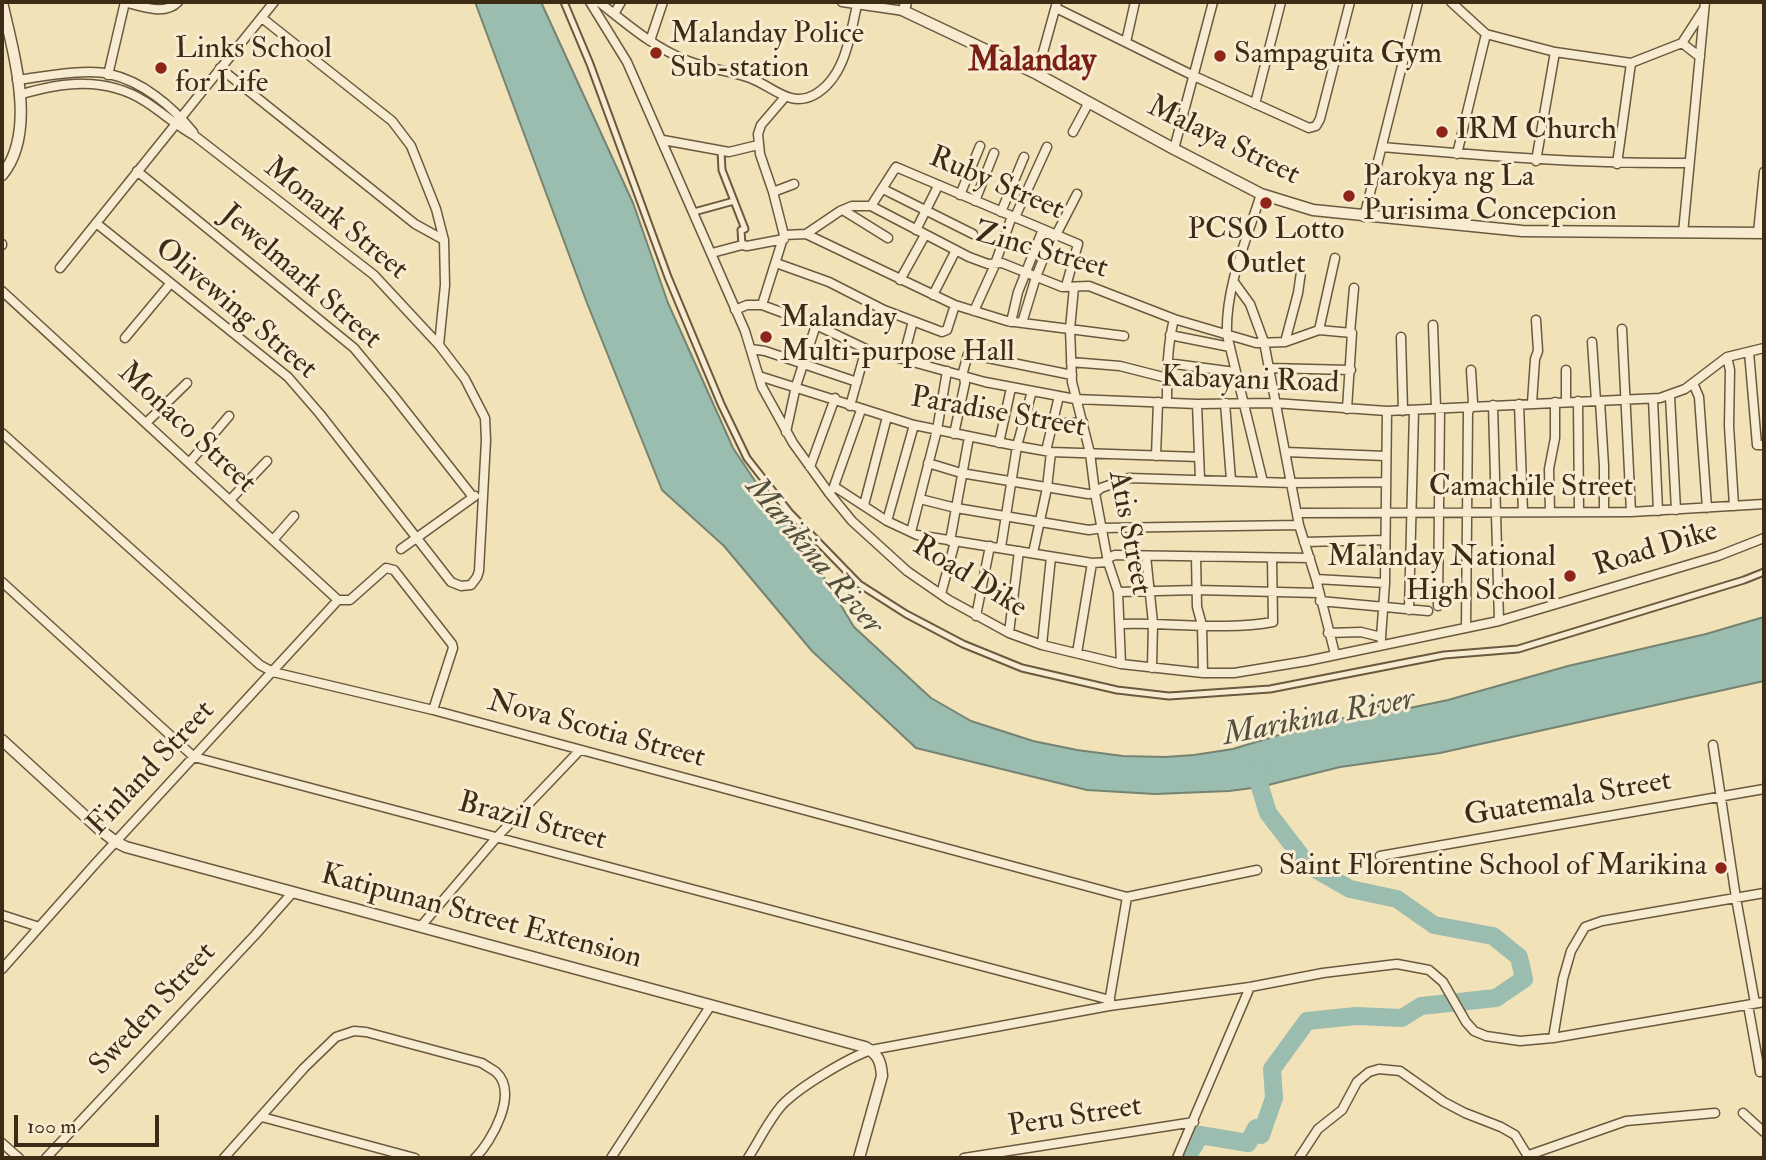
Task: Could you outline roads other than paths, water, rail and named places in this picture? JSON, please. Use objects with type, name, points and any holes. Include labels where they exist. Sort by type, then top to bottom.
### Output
[{"type":"street","points":[[2,2],[21,115],[18,145],[14,157],[2,175]]},
{"type":"street","points":[[105,85],[124,2],[167,9],[178,2]]},
{"type":"street","points":[[60,268],[274,2]]},
{"type":"street","points":[[564,2],[590,64],[668,277],[721,404],[747,458],[789,513],[859,584],[906,614],[963,644],[1022,668],[1117,690],[1168,696],[1270,689],[1444,655],[1518,649],[1764,572]]},
{"type":"street","name":"Road Dike","points":[[590,2],[619,47],[663,140],[712,253],[751,349],[759,376],[786,432],[810,467],[832,490],[852,521],[907,571],[976,616],[1009,633],[1042,645],[1121,664],[1203,673],[1258,670],[1381,641],[1499,621],[1718,556],[1764,538]]},
{"type":"street","points":[[599,2],[650,41],[688,61],[754,79],[785,97],[795,99],[810,97],[831,81],[847,44],[857,5]]},
{"type":"street","points":[[614,13],[621,2]]},
{"type":"street","points":[[650,41],[663,2]]},
{"type":"street","points":[[842,2],[905,7]]},
{"type":"street","points":[[1126,43],[1135,2]]},
{"type":"street","points":[[1174,149],[1213,2]]},
{"type":"street","points":[[1255,104],[1281,2]]},
{"type":"street","points":[[1037,74],[1056,5],[1194,76],[1307,128],[1316,126],[1350,2]]},
{"type":"street","points":[[1364,216],[1418,2]]},
{"type":"street","points":[[1451,2],[1486,34],[1555,52],[1631,63],[1682,43],[1705,5]]},
{"type":"street","points":[[1683,233],[1705,5]]},
{"type":"street","name":"Malaya Street","points":[[905,7],[1261,194],[1313,210],[1522,231],[1761,233]]},
{"type":"street","points":[[261,18],[392,121],[411,146],[436,209],[443,240],[444,312],[439,345]]},
{"type":"street","points":[[1457,154],[1486,34]]},
{"type":"street","points":[[1682,43],[1700,57]]},
{"type":"street","points":[[1536,161],[1555,52]]},
{"type":"street","points":[[1617,164],[1631,63]]},
{"type":"street","points":[[220,68],[415,224],[443,240]]},
{"type":"street","name":"Monark Street","points":[[17,79],[108,73],[144,88],[181,117],[195,136]]},
{"type":"street","name":"Monark Street","points":[[19,94],[86,82],[105,85],[138,97],[174,125],[195,136],[374,275],[439,345],[465,379],[485,418],[482,492]]},
{"type":"street","points":[[138,97],[144,88]]},
{"type":"street","points":[[735,310],[762,305],[784,237],[758,145],[761,125],[785,97]]},
{"type":"street","points":[[1073,132],[1089,102]]},
{"type":"street","points":[[663,140],[721,151],[737,151],[758,145]]},
{"type":"street","points":[[960,195],[980,146]]},
{"type":"street","points":[[974,311],[1013,217],[1047,147]]},
{"type":"street","points":[[1382,148],[1536,161],[1689,163]]},
{"type":"street","points":[[721,151],[722,170],[745,229],[741,230],[742,245]]},
{"type":"street","points":[[975,201],[993,153]]},
{"type":"street","points":[[1001,212],[1024,157]]},
{"type":"street","name":"Ruby Street","points":[[883,189],[895,166],[1079,246]]},
{"type":"street","name":"Jewelmark Street","points":[[137,171],[354,348],[473,497]]},
{"type":"street","points":[[1761,233],[1764,172]]},
{"type":"street","points":[[773,192],[794,184]]},
{"type":"street","points":[[916,230],[938,186]]},
{"type":"street","points":[[712,253],[806,234],[843,210],[862,205],[871,206],[883,189],[973,234]]},
{"type":"street","points":[[1022,323],[1036,277],[1077,194]]},
{"type":"street","points":[[1261,194],[1228,303],[1227,335],[1263,482]]},
{"type":"street","points":[[694,212],[734,201]]},
{"type":"street","name":"Zinc Street","points":[[871,206],[988,264],[1003,263],[1059,286],[1089,286],[1174,319],[1227,335],[1256,343],[1285,342],[1319,330]]},
{"type":"street","points":[[843,210],[888,239]]},
{"type":"street","name":"Olivewing Street","points":[[96,223],[288,377],[451,582],[461,586],[471,584],[479,571],[482,492]]},
{"type":"street","points":[[1011,322],[1025,273],[1042,229]]},
{"type":"street","points":[[806,234],[955,305],[1011,322],[1124,336]]},
{"type":"street","points":[[900,280],[925,235]]},
{"type":"street","name":"Atis Street","points":[[1079,246],[1070,286],[1072,375],[1075,399],[1090,453],[1108,560],[1118,592],[1121,664]]},
{"type":"street","points":[[933,295],[956,250]]},
{"type":"street","points":[[1335,258],[1319,330],[1351,333]]},
{"type":"street","points":[[776,263],[829,282],[884,310],[944,332],[955,305]]},
{"type":"street","points":[[1285,342],[1301,272]]},
{"type":"street","points":[[1234,282],[1250,304],[1264,342],[1299,525],[1335,654]]},
{"type":"street","points":[[125,338],[170,284]]},
{"type":"street","points":[[1347,409],[1354,288]]},
{"type":"street","name":"Monaco Street","points":[[2,291],[338,600]]},
{"type":"street","name":"Kabayani Road","points":[[762,305],[816,325],[866,349],[1011,388],[1075,399],[1197,404],[1274,403],[1387,411],[1653,399],[1671,396],[1693,383],[1727,356],[1764,348]]},
{"type":"street","points":[[1156,456],[1174,319]]},
{"type":"street","points":[[1532,403],[1538,351],[1536,320]]},
{"type":"street","points":[[903,359],[913,321]]},
{"type":"street","points":[[786,432],[796,386],[816,325]]},
{"type":"street","points":[[1433,325],[1440,514],[1438,606]]},
{"type":"street","points":[[1622,329],[1631,512]]},
{"type":"street","points":[[1170,335],[1230,347]]},
{"type":"street","points":[[1401,337],[1403,411]]},
{"type":"street","points":[[1592,342],[1604,466],[1604,512]]},
{"type":"street","points":[[751,349],[803,362],[857,382]]},
{"type":"street","points":[[850,406],[866,349]]},
{"type":"street","points":[[1749,352],[1757,445],[1764,445]]},
{"type":"street","points":[[954,435],[965,383],[966,356],[970,354],[1072,375]]},
{"type":"street","points":[[1727,356],[1730,370],[1729,426],[1734,506]]},
{"type":"street","points":[[1071,362],[1120,366],[1167,377]]},
{"type":"street","points":[[1167,363],[1235,372]]},
{"type":"street","points":[[1268,368],[1351,370]]},
{"type":"street","points":[[1566,369],[1566,402]]},
{"type":"street","points":[[1466,628],[1468,412],[1471,406],[1471,370]]},
{"type":"street","points":[[911,532],[937,430],[947,371]]},
{"type":"street","name":"Paradise Street","points":[[759,376],[835,398],[861,410],[954,435],[1048,452],[1199,457]]},
{"type":"street","points":[[146,422],[187,383]]},
{"type":"street","points":[[1693,383],[1699,397],[1707,508]]},
{"type":"street","points":[[999,443],[1011,388]]},
{"type":"street","points":[[1001,547],[1017,446],[1032,391]]},
{"type":"street","points":[[1033,553],[1047,488],[1048,452],[1059,396]]},
{"type":"street","points":[[1671,396],[1676,510]]},
{"type":"street","points":[[810,467],[835,398]]},
{"type":"street","points":[[1653,399],[1658,512]]},
{"type":"street","points":[[1578,401],[1579,512]]},
{"type":"street","points":[[1550,512],[1549,469],[1555,438],[1555,402]]},
{"type":"street","points":[[1225,403],[1231,480]]},
{"type":"street","points":[[1197,404],[1200,479]]},
{"type":"street","points":[[1519,404],[1523,512]]},
{"type":"street","points":[[1493,405],[1499,621]]},
{"type":"street","points":[[861,410],[832,490],[911,532],[1092,563],[1108,560],[1115,555],[1310,558]]},
{"type":"street","points":[[1409,610],[1415,410]]},
{"type":"street","points":[[1328,633],[1361,632],[1381,641],[1385,583],[1387,411]]},
{"type":"street","points":[[190,463],[229,416]]},
{"type":"street","points":[[864,505],[887,417]]},
{"type":"street","points":[[1053,424],[1083,422]]},
{"type":"street","points":[[887,521],[914,425]]},
{"type":"street","name":"Nova Scotia Street","points":[[2,433],[260,665],[273,672],[433,710],[1127,897],[1257,870]]},
{"type":"street","points":[[941,594],[969,437]]},
{"type":"street","points":[[1286,452],[1385,456]]},
{"type":"street","points":[[230,500],[267,461]]},
{"type":"street","points":[[928,463],[961,473],[1047,488],[1095,493],[1101,488],[1129,478],[1292,483],[1385,482]]},
{"type":"street","points":[[401,549],[482,492]]},
{"type":"street","points":[[920,499],[956,508],[1089,530],[1299,525]]},
{"type":"street","name":"Camachile Street","points":[[1297,513],[1658,512],[1764,504]]},
{"type":"street","points":[[273,540],[294,516]]},
{"type":"street","points":[[1304,542],[1385,540]]},
{"type":"street","points":[[976,616],[990,546]]},
{"type":"street","points":[[1009,633],[1019,551]]},
{"type":"street","points":[[1146,556],[1153,623],[1152,668]]},
{"type":"street","points":[[1042,645],[1051,557]]},
{"type":"street","points":[[1196,557],[1203,673]]},
{"type":"street","points":[[1121,624],[1273,622],[1272,558]]},
{"type":"street","points":[[1077,653],[1092,563]]},
{"type":"street","points":[[338,600],[347,601],[356,596],[386,568],[394,570],[452,644],[453,649],[433,710]]},
{"type":"street","points":[[1316,579],[1385,583]]},
{"type":"street","name":"Brazil Street","points":[[2,582],[194,757],[1109,1003]]},
{"type":"street","points":[[1118,592],[1272,590],[1428,611]]},
{"type":"street","name":"Finland Street","points":[[2,970],[338,600]]},
{"type":"street","name":"Katipunan Street Extension","points":[[2,740],[116,842],[136,850],[871,1050]]},
{"type":"street","points":[[1713,745],[1736,898],[1756,1003],[1760,1072]]},
{"type":"street","points":[[421,926],[497,837],[580,750]]},
{"type":"street","name":"Guatemala Street","points":[[1380,856],[1764,789]]},
{"type":"street","name":"Sweden Street","points":[[46,1158],[293,892]]},
{"type":"street","points":[[1553,1038],[1563,979],[1571,951],[1585,927],[1602,921],[1764,893]]},
{"type":"street","points":[[1109,1003],[1127,897]]},
{"type":"street","points":[[2,915],[39,927]]},
{"type":"street","points":[[748,1158],[783,1105],[853,1056],[871,1050],[1109,1003],[1397,964],[1429,970],[1443,982],[1474,1031],[1486,1036],[1520,1041],[1553,1038],[1756,1003]]},
{"type":"street","points":[[1177,1158],[1250,986]]},
{"type":"street","points":[[611,1158],[711,1005]]},
{"type":"street","points":[[224,1158],[304,1068],[336,1037],[354,1031],[482,1063],[498,1073],[504,1090],[504,1106],[498,1124],[483,1151],[475,1158]]},
{"type":"street","points":[[859,1158],[882,1076],[880,1060],[871,1050]]},
{"type":"street","points":[[1299,1158],[1318,1129],[1342,1111],[1357,1082],[1369,1072],[1379,1069],[1400,1071],[1465,1114],[1515,1135],[1529,1157],[1626,1121],[1715,1113]]},
{"type":"street","points":[[1743,1113],[1764,1132]]},
{"type":"street","points":[[262,1117],[415,1158]]},
{"type":"street","name":"Peru Street","points":[[964,1158],[1194,1122]]},
{"type":"street","points":[[2,1143],[19,1158]]},
{"type":"waterway","name":"Marikina River","points":[[1187,1158],[1200,1135],[1248,1143],[1256,1128],[1261,1135],[1274,1098],[1272,1069],[1307,1021],[1356,1016],[1402,1018],[1421,1006],[1496,998],[1524,979],[1519,957],[1493,936],[1434,925],[1397,899],[1350,889],[1308,865],[1268,813],[1260,787],[1258,766]]},
{"type":"place","name":"Malanday Police Sub-station","points":[[656,53]]},
{"type":"place","name":"Sampaguita Gym","points":[[1220,56]]},
{"type":"place","name":"Links School for Life","points":[[161,68]]},
{"type":"place","name":"IRM Church","points":[[1442,132]]},
{"type":"place","name":"Parokya ng La Purisima Concepcion","points":[[1349,196]]},
{"type":"place","name":"PCSO Lotto Outlet","points":[[1266,203]]},
{"type":"place","name":"Malanday Multi-purpose Hall","points":[[766,337]]},
{"type":"place","name":"Malanday National High School","points":[[1570,576]]},
{"type":"place","name":"Saint Florentine School of Marikina","points":[[1721,868]]},
{"type":"district","name":"Malanday","points":[[1032,63]]}]
